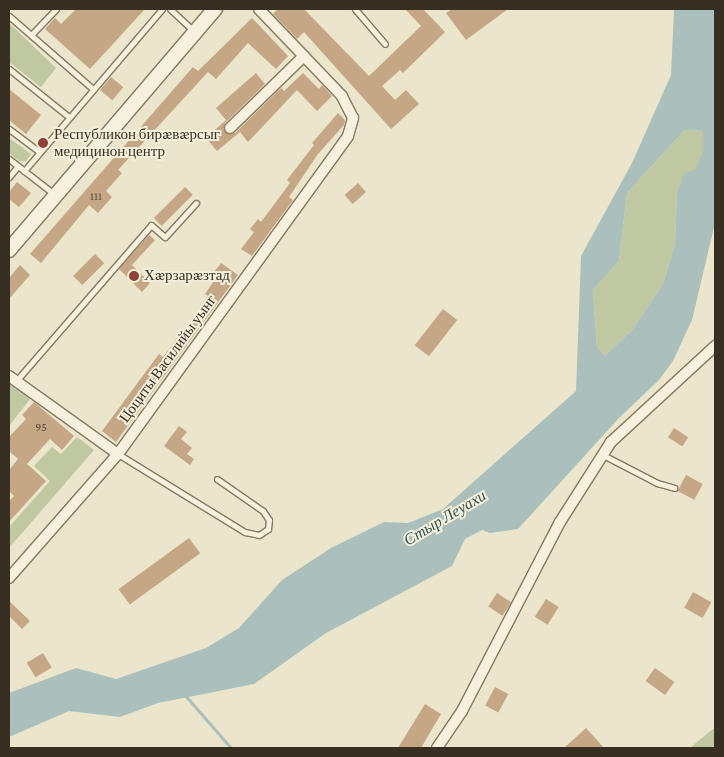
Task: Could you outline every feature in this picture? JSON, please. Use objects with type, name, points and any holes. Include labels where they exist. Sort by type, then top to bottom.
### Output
[{"type":"street","points":[[9,250],[216,9]]},
{"type":"street","name":"Цоциты Василийы уынг","points":[[9,578],[118,454],[348,136],[353,118],[350,108],[259,9]]},
{"type":"street","points":[[230,128],[304,56]]},
{"type":"street","points":[[437,748],[462,712],[560,522],[602,455],[647,407],[705,359],[715,346]]},
{"type":"street","points":[[12,379],[118,454]]},
{"type":"lane","points":[[31,35],[56,9]]},
{"type":"lane","points":[[24,171],[162,9]]},
{"type":"lane","points":[[170,9],[196,32]]},
{"type":"lane","points":[[355,9],[385,44]]},
{"type":"lane","points":[[9,16],[93,89]]},
{"type":"lane","points":[[9,69],[69,117]]},
{"type":"lane","points":[[9,129],[39,152]]},
{"type":"lane","points":[[9,159],[55,196]]},
{"type":"lane","points":[[9,177],[18,166]]},
{"type":"lane","points":[[12,379],[151,225],[165,237],[196,202]]},
{"type":"lane","points":[[118,454],[245,532],[259,535],[268,529],[269,520],[263,511],[217,479]]},
{"type":"lane","points":[[602,455],[657,483],[674,488]]},
{"type":"green space","points":[[9,23],[56,68],[41,87],[9,62]]},
{"type":"green space","points":[[685,130],[703,131],[703,151],[695,171],[684,174],[677,192],[675,244],[663,284],[632,330],[605,356],[597,346],[593,290],[619,261],[627,193]]},
{"type":"green space","points":[[9,138],[31,154],[26,161],[19,161],[9,153]]},
{"type":"green space","points":[[9,384],[30,399],[9,426]]},
{"type":"green space","points":[[77,437],[94,450],[9,548],[9,527],[50,481],[34,466],[52,447],[61,454]]},
{"type":"green space","points":[[715,728],[715,748],[690,748],[709,732]]},
{"type":"water","name":"Стыр Леуахи","points":[[674,9],[715,9],[715,223],[692,320],[673,361],[659,380],[619,418],[518,529],[490,533],[482,530],[465,539],[452,566],[326,633],[254,684],[158,703],[120,717],[69,711],[9,737],[9,693],[76,668],[116,679],[206,648],[239,628],[282,580],[331,548],[384,522],[408,523],[443,509],[576,391],[581,256],[632,163],[671,75]],"holes":[[[685,130],[703,131],[703,151],[695,170],[684,173],[677,192],[675,244],[663,284],[632,330],[605,356],[597,346],[593,290],[619,261],[627,193]]]},
{"type":"building","points":[[76,9],[145,9],[90,69],[45,29],[55,18],[61,24]]},
{"type":"building","points":[[278,9],[304,9],[369,76],[421,26],[405,9],[423,9],[445,32],[403,73],[400,70],[382,86],[395,100],[406,90],[419,104],[391,129],[304,32],[297,39],[273,14]]},
{"type":"building","points":[[452,9],[508,9],[466,40],[446,13]]},
{"type":"building","points":[[252,18],[288,56],[276,69],[248,43],[216,79],[208,72],[118,170],[122,173],[106,191],[112,197],[98,213],[89,205],[41,263],[30,254],[193,67],[198,71]]},
{"type":"building","points":[[256,73],[265,84],[225,123],[223,129],[228,134],[235,133],[281,88],[284,91],[303,73],[319,89],[322,85],[332,96],[317,111],[297,90],[248,142],[240,132],[217,151],[206,138],[226,120],[216,108]]},
{"type":"building","points":[[111,77],[123,87],[112,100],[100,90]]},
{"type":"building","points":[[9,89],[41,115],[26,134],[9,120]]},
{"type":"building","points":[[338,113],[345,120],[344,125],[318,154],[289,197],[293,200],[252,256],[241,249],[254,232],[250,229],[258,219],[261,222],[290,183],[287,180],[314,145],[312,143]]},
{"type":"building","points":[[17,182],[31,193],[19,207],[9,199],[9,192]]},
{"type":"building","points":[[358,183],[366,192],[353,204],[345,195]]},
{"type":"building","points":[[185,187],[193,195],[162,226],[154,218]]},
{"type":"building","points":[[149,235],[155,240],[132,265],[150,283],[142,292],[119,269]]},
{"type":"building","points":[[95,254],[104,263],[82,285],[73,276]]},
{"type":"building","points":[[221,263],[238,275],[116,442],[102,431],[159,354],[163,357],[194,316],[208,296],[205,294],[214,281],[210,277]]},
{"type":"building","points":[[20,265],[30,275],[9,299],[9,278]]},
{"type":"building","points":[[443,309],[457,320],[429,356],[415,345]]},
{"type":"building","points":[[34,402],[74,436],[62,450],[50,439],[27,464],[46,481],[9,522],[9,501],[14,496],[9,491],[9,470],[18,459],[9,451],[9,437],[26,419],[22,415]]},
{"type":"building","points":[[179,426],[187,432],[181,439],[192,448],[187,454],[194,459],[190,465],[164,446]]},
{"type":"building","points":[[674,428],[688,437],[682,446],[668,437]]},
{"type":"building","points":[[686,475],[703,484],[694,500],[678,491]]},
{"type":"building","points":[[189,538],[200,553],[130,605],[119,589]]},
{"type":"building","points":[[693,592],[711,602],[703,618],[684,608]]},
{"type":"building","points":[[497,593],[511,602],[503,616],[488,606]]},
{"type":"building","points":[[546,599],[559,607],[548,625],[535,617]]},
{"type":"building","points":[[9,601],[30,621],[22,629],[9,616]]},
{"type":"building","points":[[43,653],[52,668],[35,677],[27,663]]},
{"type":"building","points":[[655,668],[674,682],[665,695],[646,681]]},
{"type":"building","points":[[495,687],[508,694],[498,713],[485,706]]},
{"type":"building","points":[[425,704],[441,714],[421,748],[398,748]]},
{"type":"building","points":[[586,728],[604,748],[564,748]]},
{"type":"waterway","points":[[184,694],[231,748]]},
{"type":"place","name":"Республикон бирæвæрсыг медицинон центр","points":[[43,143]]},
{"type":"place","name":"Хæрзарæзтад","points":[[134,276]]}]
